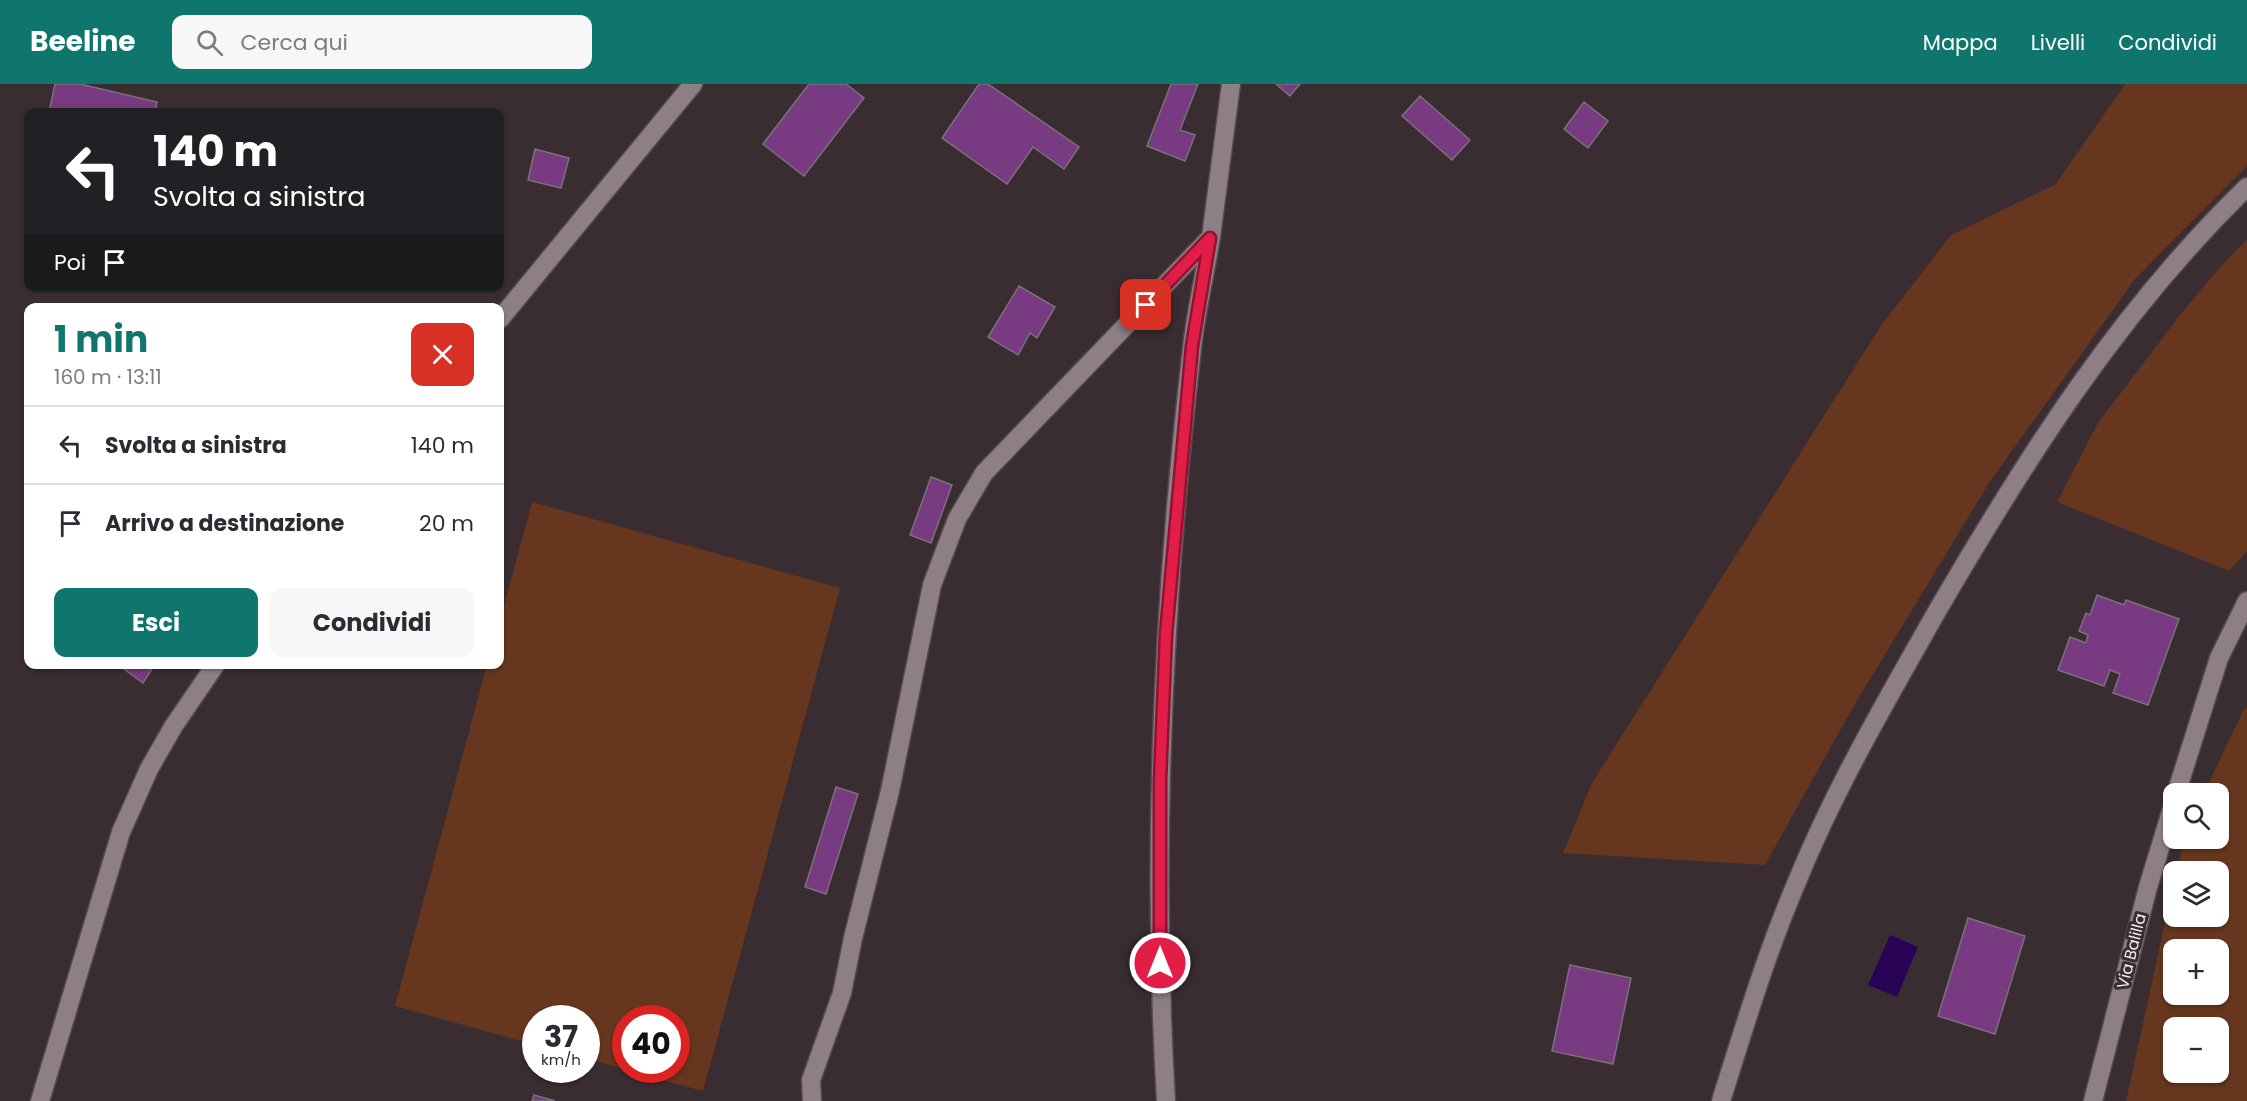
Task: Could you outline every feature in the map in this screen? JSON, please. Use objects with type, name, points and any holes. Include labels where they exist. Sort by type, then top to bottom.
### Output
[{"type":"street","points":[[504,314],[693,84]]},
{"type":"street","points":[[1166,1101],[1160,1006],[1159,853],[1163,693],[1172,563],[1192,346],[1210,238],[1231,84]]},
{"type":"street","points":[[1720,1101],[1766,962],[1795,884],[1845,779],[1916,648],[2013,484],[2084,378],[2125,322],[2171,266],[2247,187]]},
{"type":"street","points":[[812,1101],[811,1080],[842,993],[853,938],[890,791],[933,585],[957,519],[984,473],[1210,238]]},
{"type":"street","points":[[2179,783],[2216,666],[2227,638],[2247,601]]},
{"type":"street","points":[[40,1101],[121,832],[149,769],[213,669]]},
{"type":"street","name":"Via Balilla","points":[[2093,1101],[2148,887],[2163,838]]},
{"type":"shaded area","points":[[2125,84],[2247,84],[2247,166],[2135,279],[1989,483],[1852,709],[1765,865],[1563,853],[1592,783],[1880,327],[1951,235],[2056,184]]},
{"type":"shaded area","points":[[2247,239],[2247,551],[2229,571],[2057,502],[2098,423],[2180,315]]},
{"type":"shaded area","points":[[532,502],[840,588],[703,1091],[674,1083],[690,1083],[690,1005],[612,1005],[612,1066],[600,1062],[600,1005],[522,1005],[522,1041],[395,1006],[486,669],[504,669],[504,605]]},
{"type":"shaded area","points":[[2247,707],[2247,1101],[2126,1101],[2164,927],[2229,927],[2229,861],[2179,861],[2182,849],[2229,849],[2229,783],[2209,783]]},
{"type":"shaded area","points":[[1890,935],[1918,947],[1897,997],[1868,985]]},
{"type":"building","points":[[55,84],[80,84],[157,102],[156,108],[50,108]]},
{"type":"building","points":[[809,84],[846,84],[864,98],[804,176],[763,144]]},
{"type":"building","points":[[979,84],[988,84],[1079,147],[1064,169],[1033,147],[1007,184],[942,138]]},
{"type":"building","points":[[1171,84],[1198,84],[1180,130],[1195,135],[1185,161],[1147,146]]},
{"type":"building","points":[[1276,84],[1300,84],[1290,96]]},
{"type":"building","points":[[1420,96],[1470,140],[1452,160],[1402,116]]},
{"type":"building","points":[[1584,102],[1608,121],[1588,148],[1564,129]]},
{"type":"building","points":[[535,149],[569,158],[561,188],[528,180]]},
{"type":"building","points":[[1019,286],[1055,307],[1037,338],[1030,333],[1018,355],[988,337]]},
{"type":"building","points":[[931,477],[952,485],[931,543],[910,535]]},
{"type":"building","points":[[2097,595],[2124,605],[2126,600],[2179,619],[2148,705],[2113,693],[2120,674],[2110,670],[2104,686],[2058,670],[2070,637],[2086,643],[2088,635],[2079,631],[2086,613],[2090,615]]},
{"type":"building","points":[[124,669],[152,669],[143,683]]},
{"type":"building","points":[[836,787],[858,794],[826,894],[805,887]]},
{"type":"building","points":[[1968,918],[2025,936],[1995,1034],[1938,1016]]},
{"type":"building","points":[[1570,965],[1631,978],[1613,1064],[1552,1051]]},
{"type":"building","points":[[534,1095],[555,1101],[532,1101]]},
{"type":"route","points":[[1146,305],[1210,238],[1192,346],[1166,634],[1160,780],[1160,963]]}]
